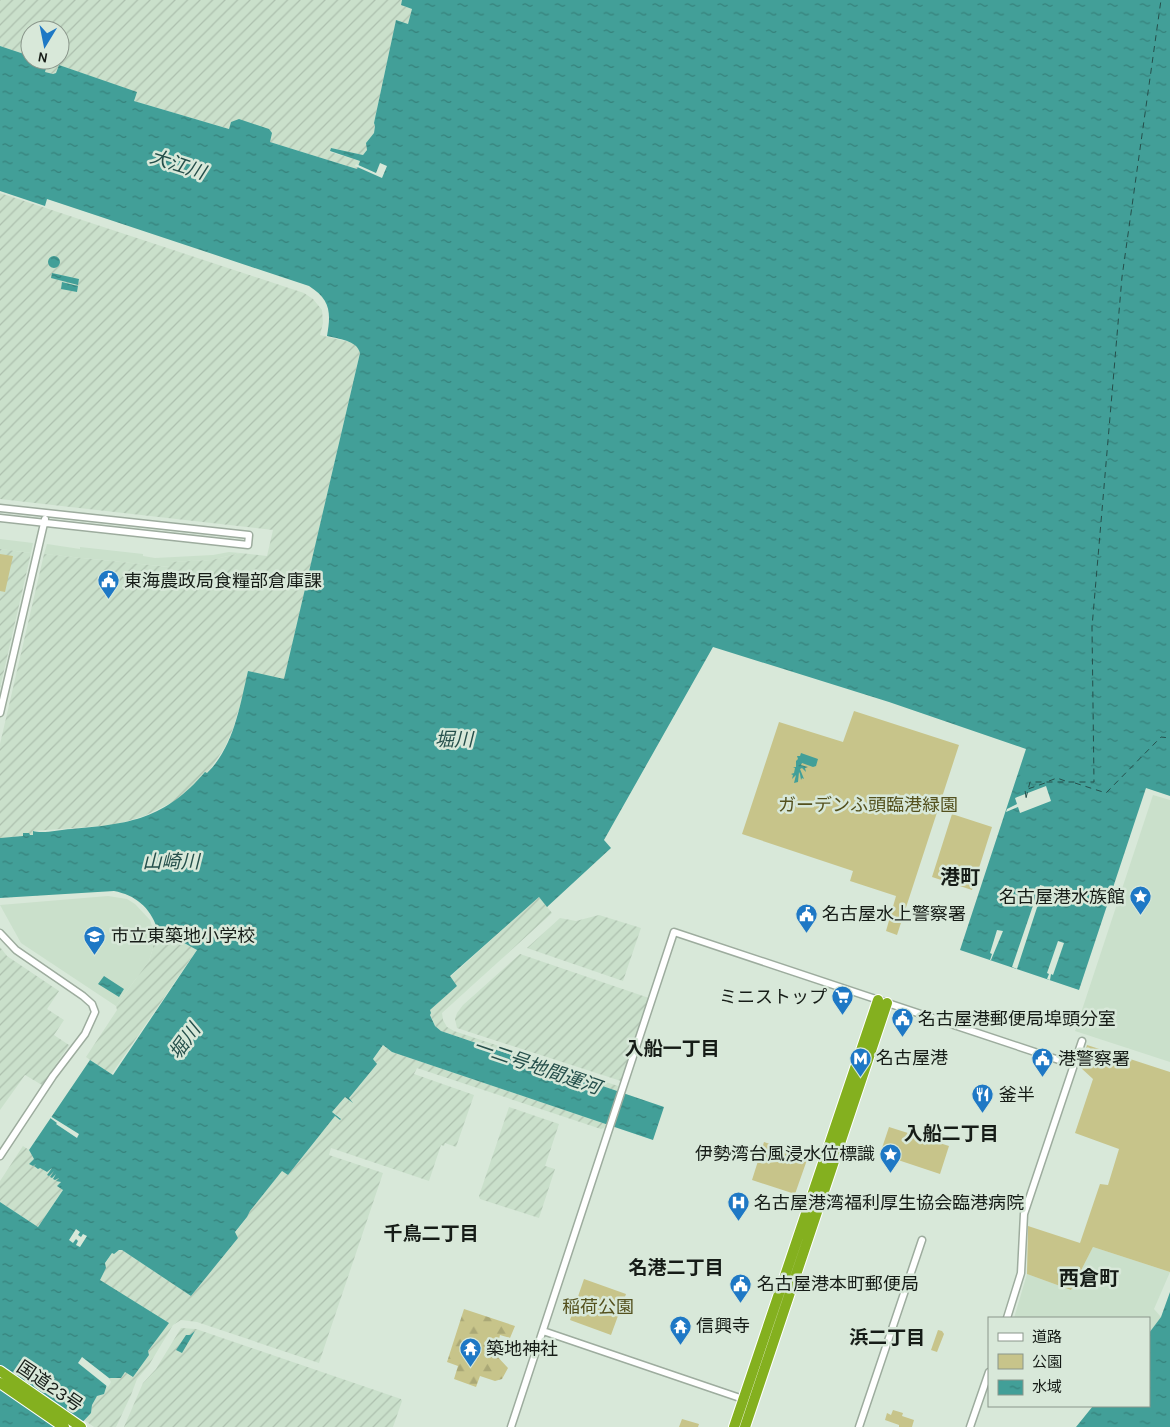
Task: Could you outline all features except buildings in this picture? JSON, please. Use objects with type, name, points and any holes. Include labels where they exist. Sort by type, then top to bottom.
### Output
[{"type":"highway","points":[[734,1427],[882,1001]]},
{"type":"highway","points":[[745,1427],[882,1001]]},
{"type":"highway","name":"国道23号","points":[[0,1371],[81,1427]]},
{"type":"highway","name":"国道23号","points":[[0,1383],[64,1427]]},
{"type":"street","points":[[0,508],[249,535],[248,545],[0,518]]},
{"type":"street","points":[[0,713],[46,513]]},
{"type":"street","points":[[511,1427],[674,932],[1074,1066]]},
{"type":"street","points":[[0,933],[16,950],[84,996],[92,1004],[95,1012],[85,1034],[53,1076],[0,1156]]},
{"type":"street","points":[[1007,1317],[1021,1273],[1024,1214],[1082,1041]]},
{"type":"street","points":[[859,1427],[922,1240]]},
{"type":"street","points":[[543,1331],[743,1399]]},
{"type":"street","points":[[970,1427],[988,1375]]},
{"type":"shaded area","points":[[0,0],[402,0],[401,5],[412,9],[408,24],[396,21],[374,123],[374,133],[369,141],[367,150],[363,155],[331,148],[330,152],[360,161],[357,169],[270,142],[231,122],[229,129],[134,101],[136,93],[70,69],[70,20],[20,20],[20,53],[0,46]]},
{"type":"shaded area","points":[[46,70],[57,70],[53,74],[45,72]]},
{"type":"shaded area","points":[[0,193],[304,293],[313,299],[322,310],[323,323],[320,335],[353,343],[359,348],[360,353],[284,680],[238,711],[225,747],[211,768],[183,796],[173,802],[144,816],[114,825],[33,831],[33,835],[23,833],[23,836],[0,838],[0,744],[44,554],[169,567],[170,562],[212,560],[240,553],[267,556],[273,530],[0,499]]},
{"type":"shaded area","points":[[0,539],[33,543],[31,553],[0,549]]},
{"type":"shaded area","points":[[47,544],[80,549],[80,547],[143,554],[143,556],[155,558],[213,555],[229,552],[240,553],[212,560],[170,562],[170,567],[44,554]]},
{"type":"shaded area","points":[[0,549],[31,553],[0,688]]},
{"type":"shaded area","name":"名古屋港水族館","points":[[1153,795],[1170,800],[1170,1062],[1075,1031]]},
{"type":"shaded area","name":"市立東築地小学校","points":[[108,896],[127,899],[135,904],[150,920],[153,929],[153,948],[149,961],[116,1006],[21,943],[0,905]]},
{"type":"shaded area","points":[[539,897],[552,913],[442,1013],[443,1020],[447,1027],[454,1031],[618,1086],[617,1091],[441,1031],[435,1026],[430,1014],[430,1010],[457,986],[450,977]]},
{"type":"shaded area","points":[[599,915],[641,928],[623,981],[527,948],[560,918],[576,921]]},
{"type":"shaded area","points":[[157,928],[196,948],[196,951],[111,1075],[86,1057],[117,1010],[116,1006],[149,961],[153,948],[153,929]]},
{"type":"shaded area","points":[[0,947],[7,956],[59,991],[47,1009],[64,1020],[54,1035],[69,1045],[42,1085],[25,1075],[0,1110]]},
{"type":"shaded area","points":[[520,954],[649,998],[621,1081],[457,1028],[455,1019],[463,1005]]},
{"type":"shaded area","points":[[383,1045],[392,1052],[606,1124],[601,1129],[417,1068],[414,1074],[474,1095],[456,1147],[445,1143],[444,1146],[441,1145],[429,1181],[331,1148],[329,1155],[383,1173],[319,1363],[197,1322],[181,1320],[173,1325],[149,1365],[137,1379],[116,1427],[94,1427],[84,1420],[91,1413],[92,1405],[97,1396],[101,1395],[106,1389],[109,1378],[119,1378],[125,1372],[132,1377],[149,1355],[148,1351],[168,1323],[99,1280],[106,1268],[105,1264],[112,1253],[122,1250],[191,1296],[238,1238],[235,1233],[282,1171],[288,1175],[335,1116],[340,1120],[341,1118],[332,1112],[345,1097],[353,1103],[349,1098],[377,1064],[373,1059]]},
{"type":"shaded area","points":[[509,1107],[559,1124],[545,1166],[555,1169],[539,1218],[480,1199],[479,1196]]},
{"type":"shaded area","points":[[23,1146],[29,1150],[34,1159],[34,1165],[37,1164],[38,1169],[40,1167],[46,1172],[52,1168],[51,1173],[54,1171],[54,1176],[57,1175],[55,1180],[58,1177],[63,1190],[38,1227],[0,1202],[0,1181]]},
{"type":"shaded area","points":[[1093,1247],[1170,1272],[1154,1309],[1161,1317],[1150,1332],[1150,1317],[1014,1317],[1027,1274],[1071,1290]]},
{"type":"shaded area","points":[[181,1328],[196,1329],[401,1399],[402,1401],[393,1427],[124,1427],[143,1383],[156,1369]]},
{"type":"green space","points":[[0,554],[13,556],[5,592],[0,591]]},
{"type":"green space","name":"ガーデンふ頭臨港緑園","points":[[854,711],[959,745],[897,935],[886,931],[896,896],[850,881],[853,871],[742,834],[779,722],[843,742]]},
{"type":"green space","points":[[952,814],[992,827],[972,890],[932,877]]},
{"type":"green space","points":[[1087,1045],[1170,1072],[1170,1272],[1093,1247],[1071,1290],[1027,1274],[1028,1226],[1080,1243],[1100,1184],[1108,1185],[1119,1149],[1075,1133],[1093,1079],[1080,1067]]},
{"type":"green space","points":[[889,1127],[949,1146],[940,1174],[880,1154]]},
{"type":"green space","points":[[764,1142],[808,1157],[795,1194],[752,1180]]},
{"type":"green space","name":"稲荷公園","points":[[584,1279],[626,1294],[611,1335],[570,1320]]},
{"type":"green space","points":[[464,1309],[515,1326],[510,1338],[500,1335],[495,1354],[508,1368],[502,1379],[495,1381],[480,1376],[476,1387],[454,1379],[458,1366],[447,1362]]},
{"type":"green space","points":[[938,1330],[944,1334],[937,1352],[931,1350]]},
{"type":"green space","points":[[893,1410],[903,1413],[902,1416],[914,1420],[912,1427],[899,1427],[899,1425],[885,1420],[887,1413],[891,1415]]},
{"type":"green space","points":[[682,1419],[699,1424],[698,1427],[679,1427]]},
{"type":"water","points":[[402,0],[1170,0],[1170,796],[1146,788],[1079,990],[960,950],[1026,749],[889,702],[713,647],[604,840],[611,848],[547,907],[539,897],[450,976],[457,986],[430,1010],[435,1026],[441,1031],[664,1107],[653,1140],[392,1052],[383,1045],[373,1059],[377,1064],[349,1098],[353,1103],[345,1097],[332,1112],[341,1119],[335,1116],[288,1175],[282,1171],[235,1232],[238,1238],[191,1296],[122,1250],[114,1254],[112,1253],[105,1263],[106,1268],[100,1280],[169,1323],[148,1351],[149,1355],[133,1377],[125,1372],[121,1378],[109,1378],[104,1394],[97,1396],[92,1405],[91,1413],[78,1427],[0,1427],[0,1202],[38,1227],[63,1190],[57,1186],[61,1182],[56,1181],[59,1178],[53,1179],[56,1174],[52,1178],[50,1177],[54,1171],[49,1176],[47,1175],[52,1168],[47,1172],[40,1168],[38,1169],[34,1166],[36,1164],[33,1166],[29,1164],[34,1159],[29,1150],[90,1060],[113,1075],[197,950],[157,928],[150,914],[141,903],[122,893],[114,891],[0,898],[0,838],[23,836],[23,833],[33,835],[33,831],[46,832],[111,825],[145,816],[161,809],[190,788],[205,772],[207,773],[224,751],[235,725],[248,671],[284,679],[360,353],[355,345],[327,336],[328,308],[322,296],[309,286],[47,199],[45,206],[0,191],[0,46],[20,53],[20,70],[46,70],[45,72],[53,74],[57,70],[70,69],[137,92],[134,101],[229,129],[231,122],[239,119],[269,129],[272,133],[270,142],[357,169],[360,161],[330,151],[331,148],[363,155],[367,150],[366,143],[374,133],[374,123],[396,20],[408,24],[412,9],[401,5]],"holes":[[[76,1229],[80,1232],[78,1235],[81,1237],[83,1234],[87,1236],[80,1247],[76,1245],[78,1241],[76,1239],[73,1243],[69,1240]]]},
{"type":"water","points":[[52,256],[56,256],[60,262],[56,268],[52,268],[48,264],[48,260]]},
{"type":"water","points":[[52,273],[79,279],[78,285],[51,278]]},
{"type":"water","points":[[62,282],[78,286],[77,292],[61,289]]},
{"type":"water","points":[[801,753],[818,759],[816,766],[813,767],[802,763],[801,765],[808,767],[805,768],[806,772],[802,768],[800,769],[804,779],[802,778],[801,780],[799,772],[798,782],[794,783],[796,775],[792,779],[793,775],[791,774],[794,773],[795,768],[793,767],[796,767],[797,756],[800,756]]},
{"type":"water","points":[[104,976],[124,989],[119,997],[98,984]]},
{"type":"water","points":[[1170,1292],[1170,1427],[1076,1427],[1092,1407],[1150,1407],[1150,1332],[1161,1317]]},
{"type":"water","points":[[195,1331],[182,1353],[176,1350],[186,1335],[190,1335]]},
{"type":"pier","points":[[380,163],[387,166],[382,178],[355,166],[356,164],[376,173]]},
{"type":"pier","points":[[1046,786],[1051,801],[1020,813],[1018,807],[1006,812],[1007,809],[1017,804],[1015,798]]},
{"type":"pier","points":[[1040,885],[1044,886],[1017,969],[1012,967]]},
{"type":"pier","points":[[997,930],[1003,931],[990,960],[992,954],[990,953]]},
{"type":"pier","points":[[1058,941],[1064,943],[1050,980],[1047,979],[1049,974],[1047,973]]},
{"type":"pier","points":[[50,1116],[79,1134],[77,1138],[56,1124]]},
{"type":"pier","points":[[82,1357],[109,1378],[111,1382],[108,1387],[78,1363]]},
{"type":"ferry route","points":[[1026,798],[1030,782],[1094,782],[1092,627],[1122,277],[1161,0]]},
{"type":"ferry route","points":[[1075,783],[1106,793],[1161,737],[1170,738]]},
{"type":"ferry route","points":[[1049,781],[1057,778],[1068,782]]},
{"type":"ferry route","points":[[1026,797],[1025,790],[1045,783]]},
{"type":"place","name":"東海農政局食糧部倉庫課","points":[[108,600]]},
{"type":"place","name":"名古屋港水族館","points":[[1141,916]]},
{"type":"place","name":"名古屋水上警察署","points":[[806,933]]},
{"type":"place","name":"市立東築地小学校","points":[[95,955]]},
{"type":"place","name":"ミニストップ","points":[[843,1016]]},
{"type":"place","name":"名古屋港郵便局埠頭分室","points":[[902,1038]]},
{"type":"place","name":"名古屋港","points":[[860,1077]]},
{"type":"place","name":"港警察署","points":[[1042,1078]]},
{"type":"place","name":"釜半","points":[[983,1114]]},
{"type":"place","name":"伊勢湾台風浸水位標識","points":[[891,1173]]},
{"type":"place","name":"名古屋港湾福利厚生協会臨港病院","points":[[738,1222]]},
{"type":"place","name":"名古屋港本町郵便局","points":[[741,1303]]},
{"type":"place","name":"信興寺","points":[[680,1345]]},
{"type":"place","name":"築地神社","points":[[470,1368]]},
{"type":"district","name":"港町","points":[[960,877]]},
{"type":"district","name":"入船一丁目","points":[[672,1048]]},
{"type":"district","name":"入船二丁目","points":[[951,1133]]},
{"type":"district","name":"千鳥二丁目","points":[[431,1233]]},
{"type":"district","name":"名港二丁目","points":[[676,1267]]},
{"type":"district","name":"西倉町","points":[[1089,1278]]},
{"type":"district","name":"浜二丁目","points":[[887,1337]]},
{"type":"water label","name":"大江川","points":[[178,164]]},
{"type":"water label","name":"堀川","points":[[454,739]]},
{"type":"water label","name":"山崎川","points":[[171,861]]},
{"type":"water label","name":"堀川","points":[[184,1041]]},
{"type":"water label","name":"一二号地間運河","points":[[537,1066]]}]
